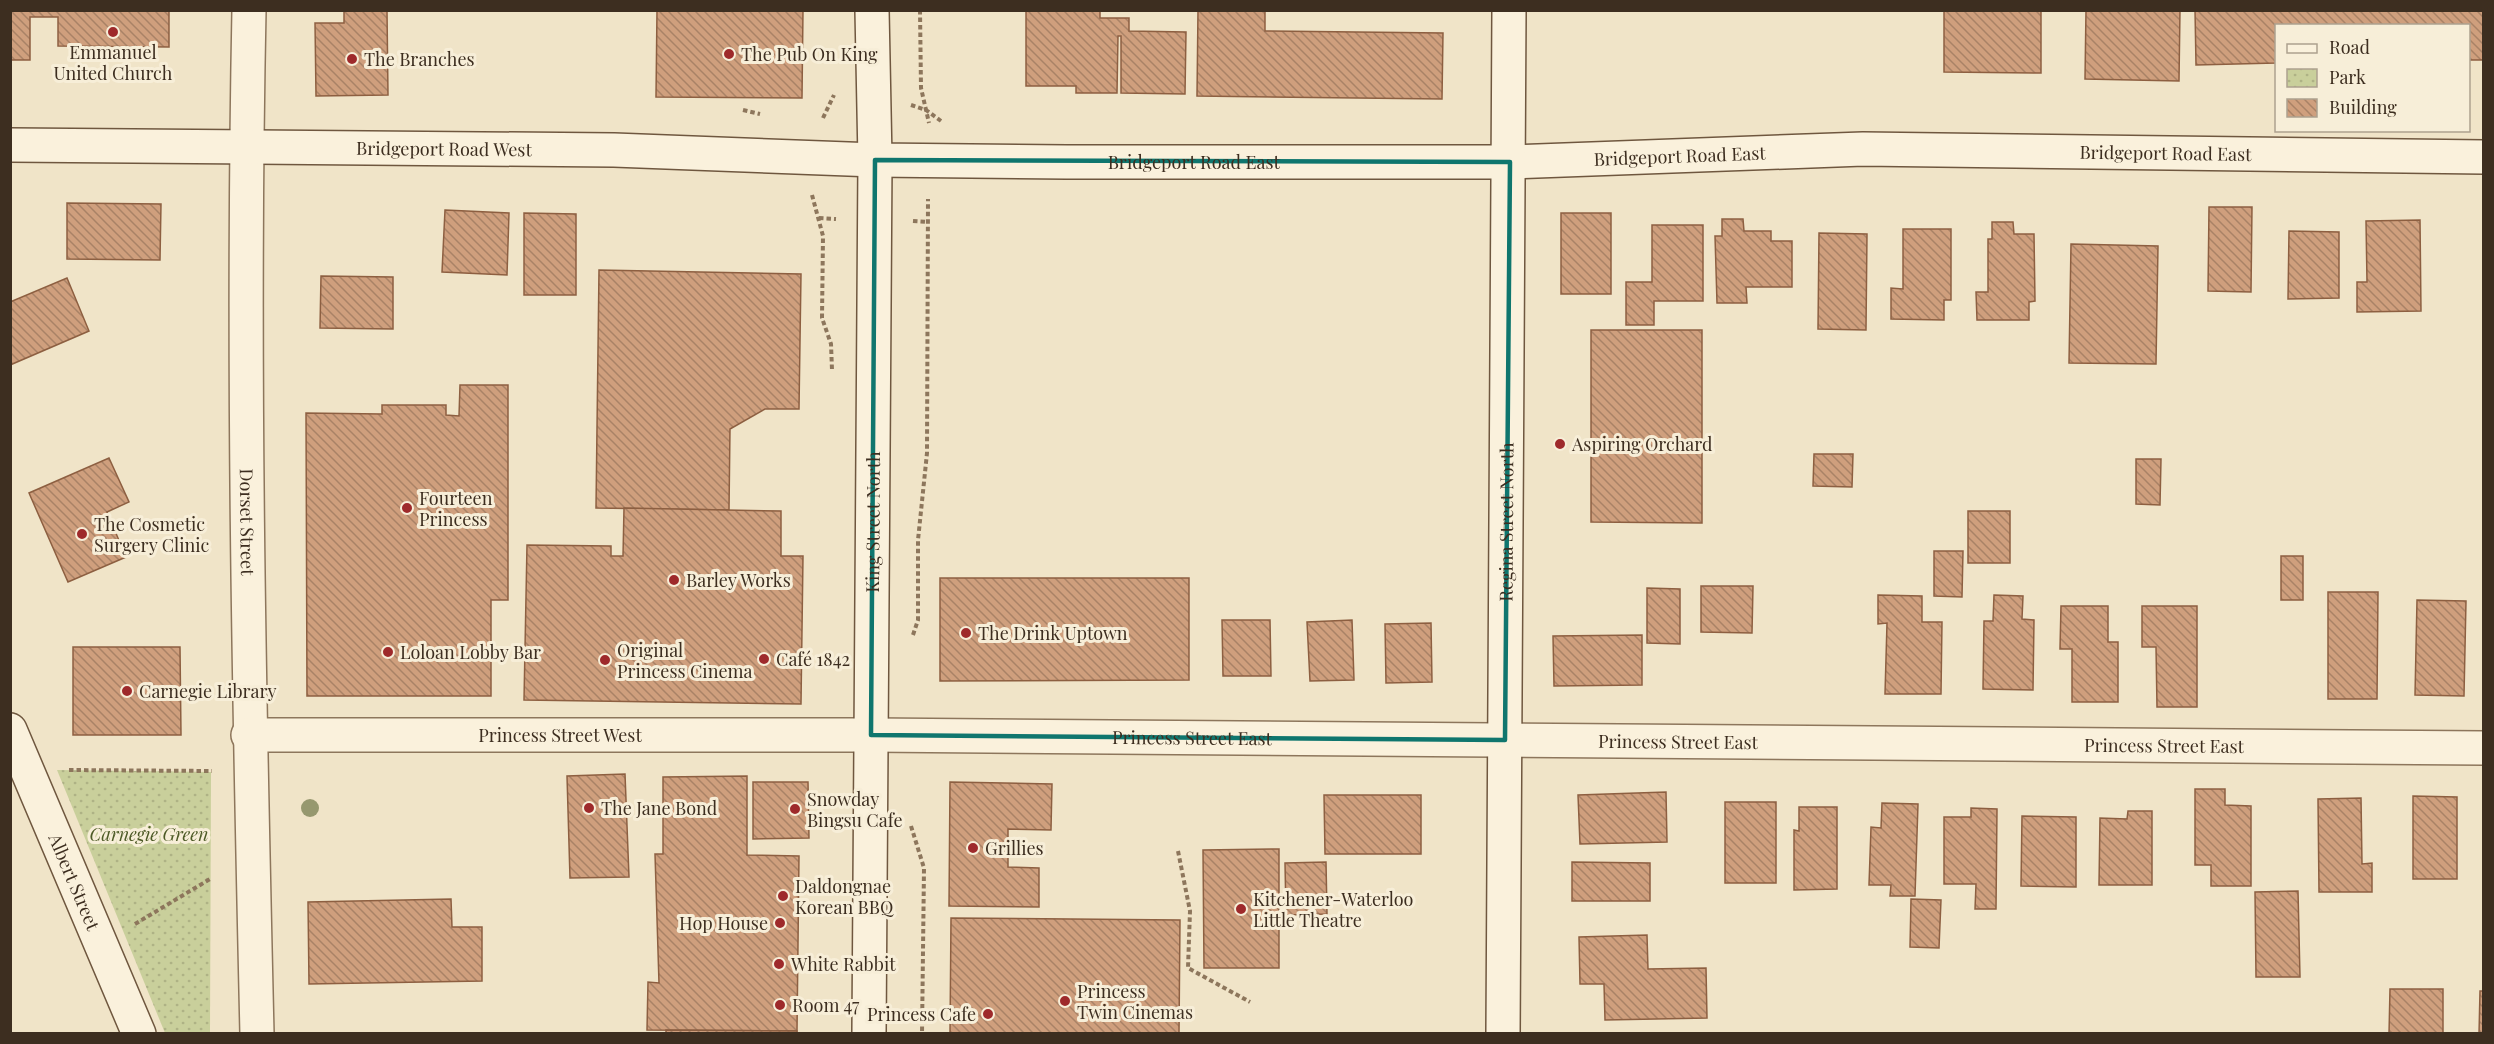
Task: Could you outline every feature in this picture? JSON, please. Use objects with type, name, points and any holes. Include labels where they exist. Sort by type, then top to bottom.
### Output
[{"type":"street","name":"Dorset Street","points":[[249,10],[247,146],[248,735],[257,1034]]},
{"type":"street","name":"King Street North","points":[[869,1034],[875,159],[872,10]]},
{"type":"street","name":"Regina Street North","points":[[1503,1034],[1510,162],[1509,10]]},
{"type":"street","name":"Bridgeport Road West","points":[[10,145],[614,150],[875,159]]},
{"type":"street","name":"Bridgeport Road East","points":[[875,159],[1067,162],[1510,162],[1863,149],[2484,157]]},
{"type":"street","name":"Albert Street","points":[[10,730],[139,1034]]},
{"type":"street","name":"Princess Street West","points":[[248,735],[871,735]]},
{"type":"street","name":"Princess Street East","points":[[871,735],[2484,748]]},
{"type":"path","points":[[920,10],[921,88],[930,126]]},
{"type":"path","points":[[810,188],[823,236],[822,318],[831,344],[832,380]]},
{"type":"path","points":[[911,641],[918,620],[918,540],[927,453],[928,196]]},
{"type":"path","points":[[819,218],[840,220]]},
{"type":"path","points":[[27,770],[211,772],[248,735]]},
{"type":"path","points":[[910,823],[924,868],[922,1034]]},
{"type":"path","points":[[1178,851],[1190,911],[1188,968],[1250,1002]]},
{"type":"path","points":[[104,948],[121,932],[210,879]]},
{"type":"highlighted area","points":[[875,160],[1510,162],[1505,740],[871,735]]},
{"type":"green space","name":"Carnegie Green","points":[[57,770],[211,772],[210,1033],[165,1033]]},
{"type":"building","name":"Emmanuel United Church","points":[[10,10],[169,10],[169,47],[58,46],[58,17],[30,17],[30,60],[10,60]]},
{"type":"building","name":"The Branches","points":[[344,10],[387,10],[388,95],[316,96],[315,23],[344,23]]},
{"type":"building","name":"The Pub On King","points":[[657,10],[803,10],[802,98],[656,97]]},
{"type":"building","points":[[1026,10],[1100,10],[1100,18],[1129,18],[1129,31],[1186,32],[1185,94],[1121,93],[1121,36],[1118,36],[1117,93],[1076,93],[1076,86],[1026,86]]},
{"type":"building","points":[[1198,10],[1265,10],[1265,31],[1443,33],[1442,99],[1197,96]]},
{"type":"building","points":[[1944,10],[2041,10],[2041,73],[1944,72]]},
{"type":"building","points":[[2086,10],[2180,10],[2179,81],[2085,79]]},
{"type":"building","points":[[2195,10],[2484,10],[2484,60],[2470,60],[2470,24],[2275,24],[2275,63],[2196,65]]},
{"type":"building","points":[[67,203],[161,204],[160,260],[67,259]]},
{"type":"building","points":[[2209,207],[2252,207],[2251,292],[2208,291]]},
{"type":"building","points":[[445,210],[509,213],[507,275],[442,272]]},
{"type":"building","points":[[524,213],[576,214],[576,295],[524,295]]},
{"type":"building","points":[[1561,213],[1611,213],[1611,294],[1561,294]]},
{"type":"building","points":[[1722,219],[1743,219],[1744,231],[1771,231],[1771,241],[1792,241],[1792,287],[1746,287],[1747,303],[1717,303],[1715,236],[1722,236]]},
{"type":"building","points":[[2420,220],[2421,311],[2357,312],[2357,282],[2367,282],[2366,221]]},
{"type":"building","points":[[1992,222],[2013,222],[2014,234],[2034,234],[2035,301],[2029,302],[2029,320],[1977,320],[1976,292],[1988,292],[1988,239],[1992,239]]},
{"type":"building","points":[[1652,225],[1703,225],[1703,301],[1654,301],[1654,325],[1626,325],[1626,282],[1652,282]]},
{"type":"building","points":[[1903,229],[1951,229],[1951,300],[1944,300],[1944,320],[1891,319],[1891,288],[1903,289]]},
{"type":"building","points":[[2289,231],[2339,232],[2339,298],[2288,299]]},
{"type":"building","points":[[1819,233],[1867,234],[1866,330],[1818,329]]},
{"type":"building","points":[[2071,244],[2158,246],[2156,364],[2069,363]]},
{"type":"building","points":[[599,270],[801,274],[799,409],[765,409],[730,429],[729,510],[596,508]]},
{"type":"building","points":[[321,276],[393,277],[393,329],[320,328]]},
{"type":"building","points":[[67,278],[89,331],[10,365],[10,302]]},
{"type":"building","points":[[1591,330],[1702,330],[1702,523],[1591,522]]},
{"type":"building","name":"Fourteen Princess","points":[[460,385],[508,385],[508,600],[491,600],[491,696],[307,696],[306,413],[382,414],[382,405],[446,405],[446,415],[459,416]]},
{"type":"building","points":[[1814,454],[1853,454],[1852,487],[1813,486]]},
{"type":"building","name":"The Cosmetic Surgery Clinic","points":[[109,458],[129,502],[107,512],[126,557],[68,582],[29,493]]},
{"type":"building","points":[[2136,459],[2161,459],[2160,505],[2136,504]]},
{"type":"building","points":[[624,508],[781,511],[781,556],[803,556],[801,704],[524,700],[527,545],[611,546],[611,556],[623,556]]},
{"type":"building","points":[[1968,511],[2010,511],[2010,563],[1968,563]]},
{"type":"building","points":[[1934,551],[1963,551],[1962,597],[1934,596]]},
{"type":"building","points":[[2281,556],[2303,556],[2303,600],[2281,600]]},
{"type":"building","points":[[940,578],[1189,578],[1189,680],[940,681]]},
{"type":"building","points":[[1701,586],[1753,586],[1752,633],[1701,632]]},
{"type":"building","points":[[1647,588],[1680,589],[1680,644],[1647,643]]},
{"type":"building","points":[[2328,592],[2378,592],[2377,699],[2328,699]]},
{"type":"building","points":[[1878,595],[1922,596],[1922,622],[1942,622],[1941,694],[1885,694],[1887,623],[1878,624]]},
{"type":"building","points":[[1994,595],[2023,596],[2022,619],[2034,620],[2033,690],[1983,689],[1984,621],[1993,621]]},
{"type":"building","points":[[2417,600],[2466,601],[2464,696],[2415,695]]},
{"type":"building","points":[[2061,606],[2108,606],[2108,642],[2118,642],[2118,702],[2072,702],[2072,649],[2060,649]]},
{"type":"building","points":[[2142,606],[2197,606],[2197,707],[2157,707],[2156,647],[2142,647]]},
{"type":"building","points":[[1222,620],[1270,620],[1271,676],[1223,676]]},
{"type":"building","points":[[1352,620],[1354,680],[1310,681],[1307,622]]},
{"type":"building","points":[[1431,623],[1432,682],[1386,683],[1385,624]]},
{"type":"building","points":[[1642,635],[1642,685],[1554,686],[1553,636]]},
{"type":"building","name":"Carnegie Library","points":[[73,647],[180,647],[181,735],[73,735]]},
{"type":"building","points":[[625,774],[629,877],[570,878],[567,776]]},
{"type":"building","points":[[747,776],[747,855],[799,856],[797,1031],[647,1030],[648,982],[659,983],[655,854],[663,854],[663,777]]},
{"type":"building","points":[[753,782],[808,782],[809,838],[753,839]]},
{"type":"building","points":[[950,782],[1052,784],[1051,830],[1008,829],[1008,867],[1039,868],[1039,907],[949,906]]},
{"type":"building","points":[[2195,789],[2225,789],[2225,805],[2251,806],[2251,886],[2211,886],[2211,865],[2195,865]]},
{"type":"building","points":[[1666,792],[1667,842],[1580,844],[1578,795]]},
{"type":"building","points":[[1324,795],[1421,795],[1421,854],[1325,854]]},
{"type":"building","points":[[2413,796],[2457,797],[2457,879],[2413,879]]},
{"type":"building","points":[[2361,798],[2362,864],[2372,863],[2372,892],[2319,892],[2318,799]]},
{"type":"building","points":[[1725,802],[1776,802],[1776,883],[1725,883]]},
{"type":"building","points":[[1882,803],[1918,804],[1915,896],[1890,896],[1891,885],[1869,885],[1871,827],[1881,828]]},
{"type":"building","points":[[1799,807],[1837,807],[1837,889],[1794,890],[1794,830],[1799,831]]},
{"type":"building","points":[[1971,808],[1997,809],[1996,909],[1975,909],[1976,884],[1944,884],[1944,817],[1971,817]]},
{"type":"building","points":[[2128,811],[2152,811],[2152,885],[2099,885],[2100,818],[2127,819]]},
{"type":"building","points":[[2022,816],[2076,817],[2076,887],[2021,886]]},
{"type":"building","name":"Kitchener-Waterloo Little Theatre","points":[[1279,849],[1279,968],[1204,968],[1203,850]]},
{"type":"building","points":[[1326,862],[1327,914],[1286,915],[1285,863]]},
{"type":"building","points":[[1572,862],[1650,863],[1650,901],[1572,901]]},
{"type":"building","points":[[2298,891],[2300,977],[2256,977],[2255,892]]},
{"type":"building","points":[[451,899],[452,927],[482,927],[482,981],[309,984],[308,902]]},
{"type":"building","points":[[1911,899],[1941,900],[1939,948],[1910,947]]},
{"type":"building","name":"Princess Twin Cinemas","points":[[951,918],[1180,920],[1179,1034],[950,1034]]},
{"type":"building","points":[[1647,935],[1648,969],[1706,968],[1707,1018],[1605,1020],[1604,984],[1580,984],[1579,937]]},
{"type":"building","points":[[2390,989],[2443,989],[2443,1034],[2389,1034]]},
{"type":"building","points":[[2480,991],[2484,991],[2484,1034],[2479,1034]]},
{"type":"building","points":[[666,1030],[797,1031],[797,1034],[666,1034]]},
{"type":"place","name":"Emmanuel United Church","points":[[113,32]]},
{"type":"place","name":"The Pub On King","points":[[729,54]]},
{"type":"place","name":"The Branches","points":[[352,59]]},
{"type":"place","name":"Aspiring Orchard","points":[[1560,444]]},
{"type":"place","name":"Fourteen Princess","points":[[407,508]]},
{"type":"place","name":"The Cosmetic Surgery Clinic","points":[[82,534]]},
{"type":"place","name":"Barley Works","points":[[674,580]]},
{"type":"place","name":"The Drink Uptown","points":[[966,633]]},
{"type":"place","name":"Loloan Lobby Bar","points":[[388,652]]},
{"type":"place","name":"Café 1842","points":[[764,659]]},
{"type":"place","name":"Original Princess Cinema","points":[[605,660]]},
{"type":"place","name":"Carnegie Library","points":[[127,691]]},
{"type":"place","name":"The Jane Bond","points":[[589,808]]},
{"type":"place","name":"Snowday Bingsu Cafe","points":[[795,809]]},
{"type":"place","name":"Grillies","points":[[973,848]]},
{"type":"place","name":"Daldongnae Korean BBQ","points":[[783,896]]},
{"type":"place","name":"Kitchener-Waterloo Little Theatre","points":[[1241,909]]},
{"type":"place","name":"Hop House","points":[[780,923]]},
{"type":"place","name":"White Rabbit","points":[[779,964]]},
{"type":"place","name":"Princess Twin Cinemas","points":[[1065,1001]]},
{"type":"place","name":"Room 47","points":[[780,1005]]},
{"type":"place","name":"Princess Cafe","points":[[988,1014]]}]
